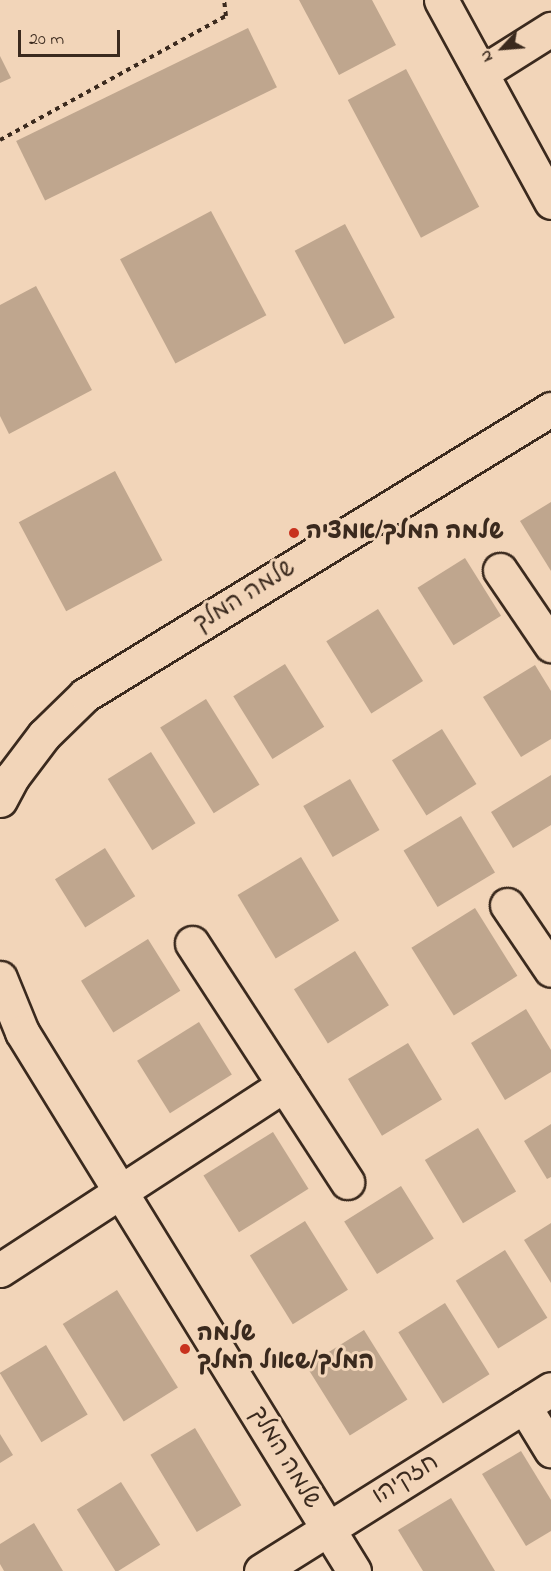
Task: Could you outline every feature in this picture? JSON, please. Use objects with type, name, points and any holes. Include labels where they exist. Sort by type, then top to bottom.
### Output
[{"type":"street","points":[[441,0],[551,202]]},
{"type":"street","points":[[481,73],[551,29]]},
{"type":"street","name":"שלמה המלך","points":[[0,800],[13,776],[44,735],[85,695],[551,409]]},
{"type":"street","points":[[500,570],[551,645]]},
{"type":"street","points":[[507,905],[551,970]]},
{"type":"street","points":[[192,943],[347,1182]]},
{"type":"street","name":"שלמה המלך","points":[[0,978],[22,1032],[354,1571]]},
{"type":"street","points":[[0,1270],[284,1085]]},
{"type":"street","name":"חזקיהו","points":[[261,1571],[551,1389]]},
{"type":"street","points":[[524,1406],[551,1450]]},
{"type":"path","points":[[0,140],[226,16],[224,0]]},
{"type":"building","points":[[299,0],[372,0],[396,45],[339,75]]},
{"type":"building","points":[[248,28],[277,87],[45,200],[16,141]]},
{"type":"building","points":[[0,56],[11,78],[0,83]]},
{"type":"building","points":[[406,69],[479,207],[421,238],[348,100]]},
{"type":"building","points":[[211,211],[266,315],[175,364],[120,259]]},
{"type":"building","points":[[345,224],[395,318],[344,344],[295,251]]},
{"type":"building","points":[[36,286],[92,390],[9,434],[0,416],[0,305]]},
{"type":"building","points":[[115,471],[162,560],[66,611],[19,522]]},
{"type":"building","points":[[551,502],[551,571],[520,521]]},
{"type":"building","points":[[465,558],[501,616],[454,645],[418,588]]},
{"type":"building","points":[[378,609],[423,681],[371,713],[326,641]]},
{"type":"building","points":[[285,664],[324,727],[272,759],[233,696]]},
{"type":"building","points":[[535,665],[551,691],[551,739],[521,757],[483,697]]},
{"type":"building","points":[[206,699],[260,785],[214,813],[160,728]]},
{"type":"building","points":[[442,729],[476,784],[426,815],[392,760]]},
{"type":"building","points":[[151,752],[196,823],[152,850],[108,779]]},
{"type":"building","points":[[551,775],[551,825],[513,848],[491,812]]},
{"type":"building","points":[[350,779],[380,830],[333,857],[303,806]]},
{"type":"building","points":[[461,816],[495,873],[438,907],[404,851]]},
{"type":"building","points":[[105,848],[135,896],[85,928],[55,879]]},
{"type":"building","points":[[301,857],[339,920],[276,959],[238,895]]},
{"type":"building","points":[[475,908],[517,976],[454,1016],[411,948]]},
{"type":"building","points":[[148,939],[180,991],[113,1033],[81,981]]},
{"type":"building","points":[[355,951],[389,1005],[328,1043],[294,989]]},
{"type":"building","points":[[526,1009],[551,1050],[551,1072],[505,1100],[471,1043]]},
{"type":"building","points":[[199,1022],[232,1075],[170,1113],[137,1061]]},
{"type":"building","points":[[408,1043],[442,1100],[382,1136],[348,1079]]},
{"type":"building","points":[[551,1124],[551,1177],[547,1179],[524,1141]]},
{"type":"building","points":[[478,1128],[516,1191],[463,1223],[425,1160]]},
{"type":"building","points":[[273,1132],[309,1189],[239,1232],[203,1175]]},
{"type":"building","points":[[401,1186],[434,1239],[377,1274],[344,1222]]},
{"type":"building","points":[[305,1221],[348,1290],[293,1324],[250,1255]]},
{"type":"building","points":[[551,1223],[551,1283],[524,1240]]},
{"type":"building","points":[[505,1250],[547,1318],[498,1349],[456,1281]]},
{"type":"building","points":[[117,1290],[178,1388],[124,1421],[63,1324]]},
{"type":"building","points":[[445,1303],[490,1374],[443,1403],[398,1332]]},
{"type":"building","points":[[364,1330],[407,1400],[350,1436],[306,1366]]},
{"type":"building","points":[[46,1345],[88,1414],[41,1442],[0,1373]]},
{"type":"building","points":[[195,1428],[241,1505],[197,1532],[150,1455]]},
{"type":"building","points":[[0,1434],[13,1455],[0,1463]]},
{"type":"building","points":[[521,1451],[551,1500],[551,1531],[526,1546],[482,1474]]},
{"type":"building","points":[[121,1482],[160,1545],[115,1571],[77,1510]]},
{"type":"building","points":[[451,1498],[495,1571],[423,1571],[398,1530]]},
{"type":"building","points":[[34,1523],[63,1571],[4,1571],[0,1564],[0,1544]]},
{"type":"place","name":"שלמה המלך/אמציה","points":[[294,533]]},
{"type":"place","name":"שלמה המלך/שאול המלך","points":[[185,1349]]}]
